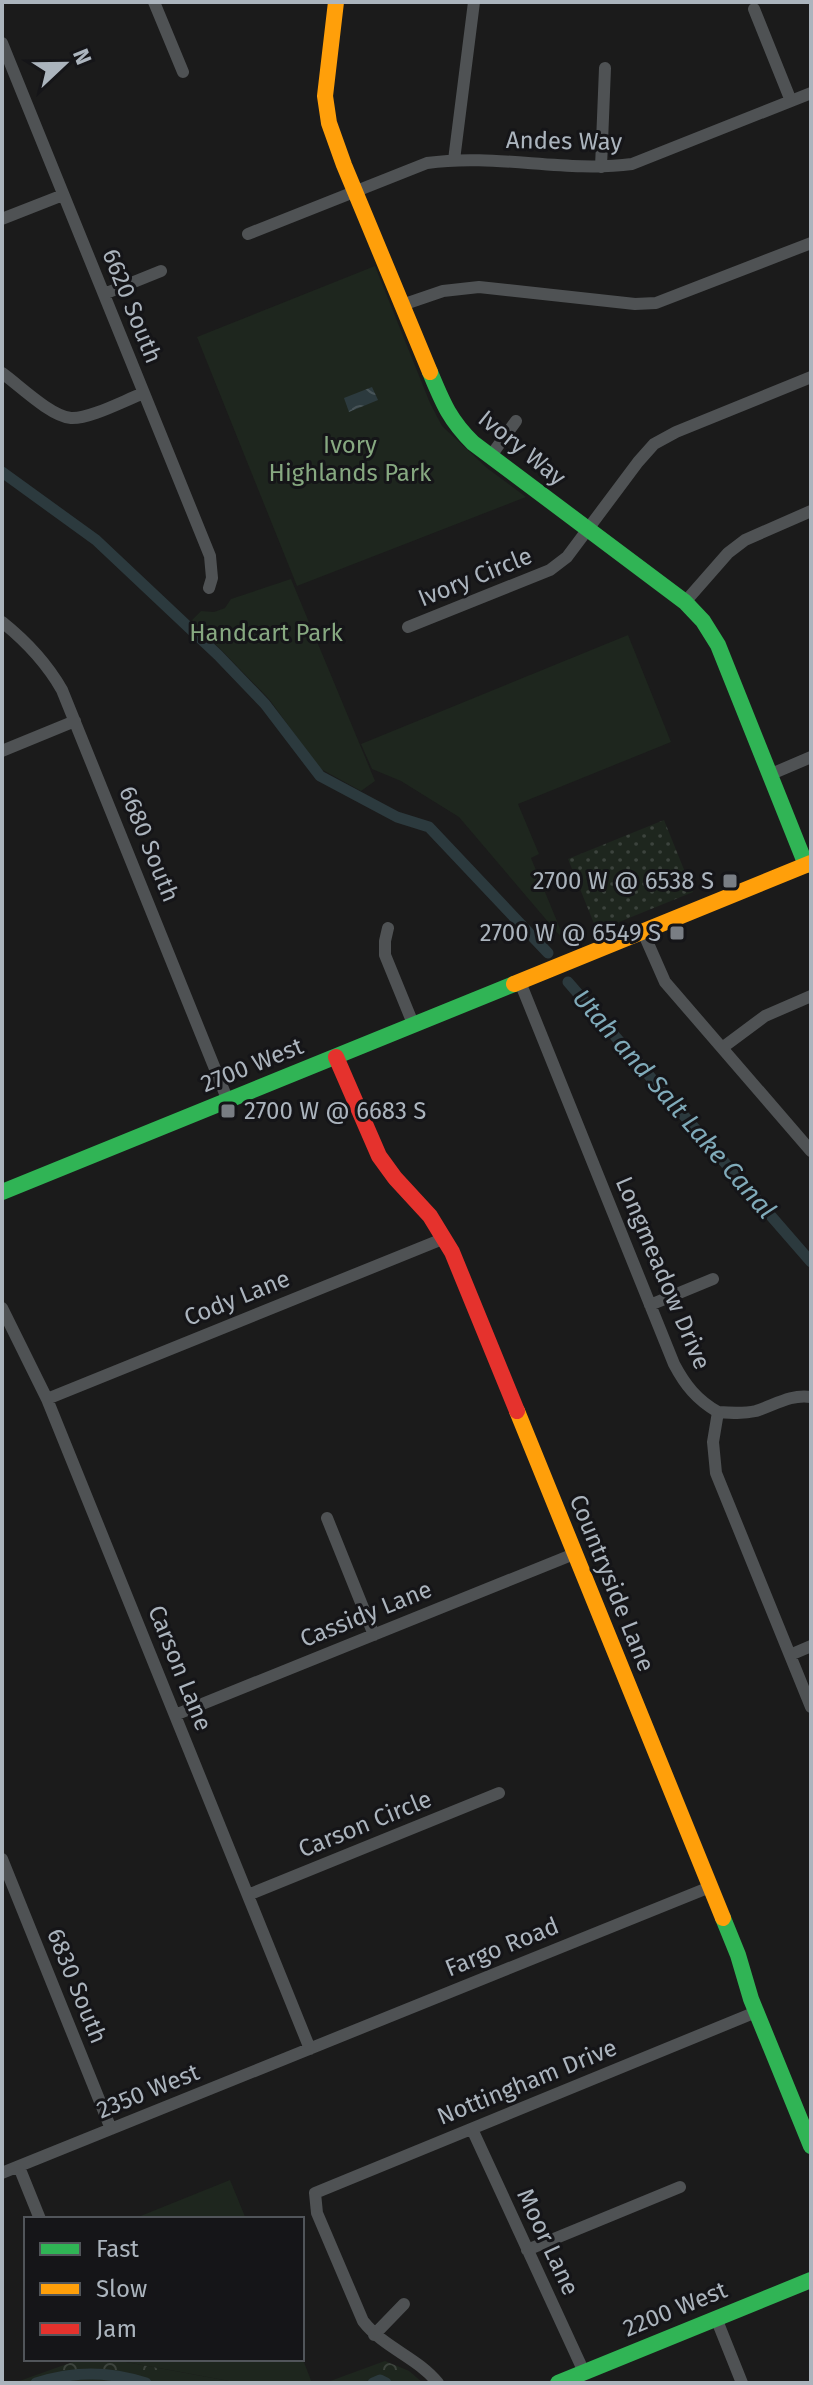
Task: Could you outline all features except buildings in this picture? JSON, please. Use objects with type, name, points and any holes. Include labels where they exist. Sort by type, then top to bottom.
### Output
[{"type":"street","points":[[154,2],[183,72]]},
{"type":"street","name":"Ivory Way","points":[[336,2],[326,80],[327,109],[334,138],[446,411],[464,434],[490,457],[685,602],[703,621],[718,645],[769,775],[809,864]]},
{"type":"street","points":[[454,160],[474,2]]},
{"type":"street","points":[[754,9],[791,101]]},
{"type":"street","name":"6620 South","points":[[2,43],[6,62],[210,556],[212,578],[209,588]]},
{"type":"street","points":[[601,167],[605,68]]},
{"type":"street","name":"Andes Way","points":[[248,234],[427,163],[454,160],[601,167],[632,164],[811,93]]},
{"type":"street","points":[[2,219],[63,195]]},
{"type":"street","points":[[402,305],[443,291],[479,287],[635,304],[656,303],[811,243]]},
{"type":"street","points":[[104,294],[161,271]]},
{"type":"street","points":[[2,373],[56,413],[76,418],[144,393]]},
{"type":"street","name":"Ivory Circle","points":[[408,627],[550,570],[567,557],[654,444],[676,432],[811,377]]},
{"type":"street","points":[[490,457],[516,421]]},
{"type":"street","points":[[685,602],[728,553],[745,540],[810,514]]},
{"type":"street","name":"6680 South","points":[[2,622],[33,648],[62,690],[228,1101]]},
{"type":"street","points":[[2,751],[75,721]]},
{"type":"street","points":[[769,775],[811,757]]},
{"type":"street","name":"2700 West","points":[[2,1192],[809,864]]},
{"type":"street","points":[[388,928],[385,955],[414,1026]]},
{"type":"street","points":[[643,932],[665,982],[809,1144]]},
{"type":"street","name":"Longmeadow Drive","points":[[520,982],[682,1380],[705,1405],[718,1412]]},
{"type":"street","points":[[722,1048],[765,1016],[811,996]]},
{"type":"street","name":"Countryside Lane","points":[[336,1057],[379,1156],[445,1238],[738,1955],[756,2012],[811,2146]]},
{"type":"street","name":"Cody Lane","points":[[47,1399],[445,1238]]},
{"type":"street","points":[[650,1305],[713,1279]]},
{"type":"street","name":"Carson Lane","points":[[2,1308],[47,1399],[310,2049]]},
{"type":"street","points":[[811,1397],[796,1396],[748,1412],[718,1412],[713,1442],[716,1473],[811,1707]]},
{"type":"street","points":[[327,1518],[374,1635]]},
{"type":"street","name":"Cassidy Lane","points":[[175,1715],[574,1554]]},
{"type":"street","points":[[790,1655],[811,1646]]},
{"type":"street","name":"Carson Circle","points":[[248,1895],[499,1793]]},
{"type":"street","name":"6830 South","points":[[2,1859],[111,2129]]},
{"type":"street","name":"Fargo Road","points":[[310,2049],[710,1887]]},
{"type":"street","name":"Nottingham Drive","points":[[374,2335],[351,2297],[317,2213],[315,2193],[756,2012]]},
{"type":"street","name":"2350 West","points":[[2,2173],[310,2049]]},
{"type":"street","name":"Moor Lane","points":[[472,2129],[584,2372]]},
{"type":"street","points":[[19,2167],[39,2217]]},
{"type":"street","points":[[527,2250],[680,2187]]},
{"type":"street","name":"2200 West","points":[[558,2383],[811,2280]]},
{"type":"street","points":[[404,2304],[374,2335],[414,2360],[438,2383]]},
{"type":"street","points":[[716,2318],[742,2383]]},
{"type":"green space","name":"Ivory Highlands Park","points":[[375,266],[442,426],[487,468],[526,497],[297,586],[197,337]]},
{"type":"green space","name":"Handcart Park","points":[[291,579],[375,781],[361,791],[319,768],[269,699],[192,620],[201,611],[214,612],[225,608],[231,599]]},
{"type":"green space","points":[[628,635],[671,742],[518,804],[539,854],[531,858],[566,943],[459,817],[401,781],[372,769],[361,744]]},
{"type":"green space","points":[[664,820],[693,892],[597,931],[568,859]]},
{"type":"green space","points":[[230,2180],[245,2217],[138,2217]]},
{"type":"green space","points":[[75,2361],[121,2361],[240,2383],[14,2383]]},
{"type":"green space","points":[[121,2361],[304,2361],[312,2383],[240,2383]]},
{"type":"green space","points":[[385,2361],[409,2371],[423,2383],[325,2383]]},
{"type":"water","points":[[372,387],[378,400],[349,412],[344,398]]},
{"type":"waterway","name":"Utah and Salt Lake Canal","points":[[2,472],[96,540],[218,655],[265,704],[320,776],[397,817],[429,827],[548,953]]},
{"type":"waterway","name":"Utah and Salt Lake Canal","points":[[568,982],[811,1262]]},
{"type":"waterway","points":[[36,2383],[91,2374],[146,2383]]},
{"type":"waterway","points":[[373,2383],[380,2380],[386,2383]]},
{"type":"traffic: fast","points":[[430,372],[447,410],[473,443],[685,602],[703,621],[718,645],[806,865]]},
{"type":"traffic: fast","points":[[2,1192],[514,984]]},
{"type":"traffic: fast","points":[[723,1918],[751,1999],[811,2146]]},
{"type":"traffic: fast","points":[[558,2383],[811,2280]]},
{"type":"traffic: slow","points":[[336,2],[325,96],[329,123],[430,372]]},
{"type":"traffic: slow","points":[[514,984],[811,863]]},
{"type":"traffic: slow","points":[[517,1411],[723,1918]]},
{"type":"traffic: jam","points":[[336,1057],[379,1156],[430,1216],[452,1252],[517,1411]]},
{"type":"place","name":"2700 W @ 6538 S","points":[[730,881]]},
{"type":"place","name":"2700 W @ 6549 S","points":[[677,933]]},
{"type":"place","name":"2700 W @ 6683 S","points":[[228,1111]]}]
